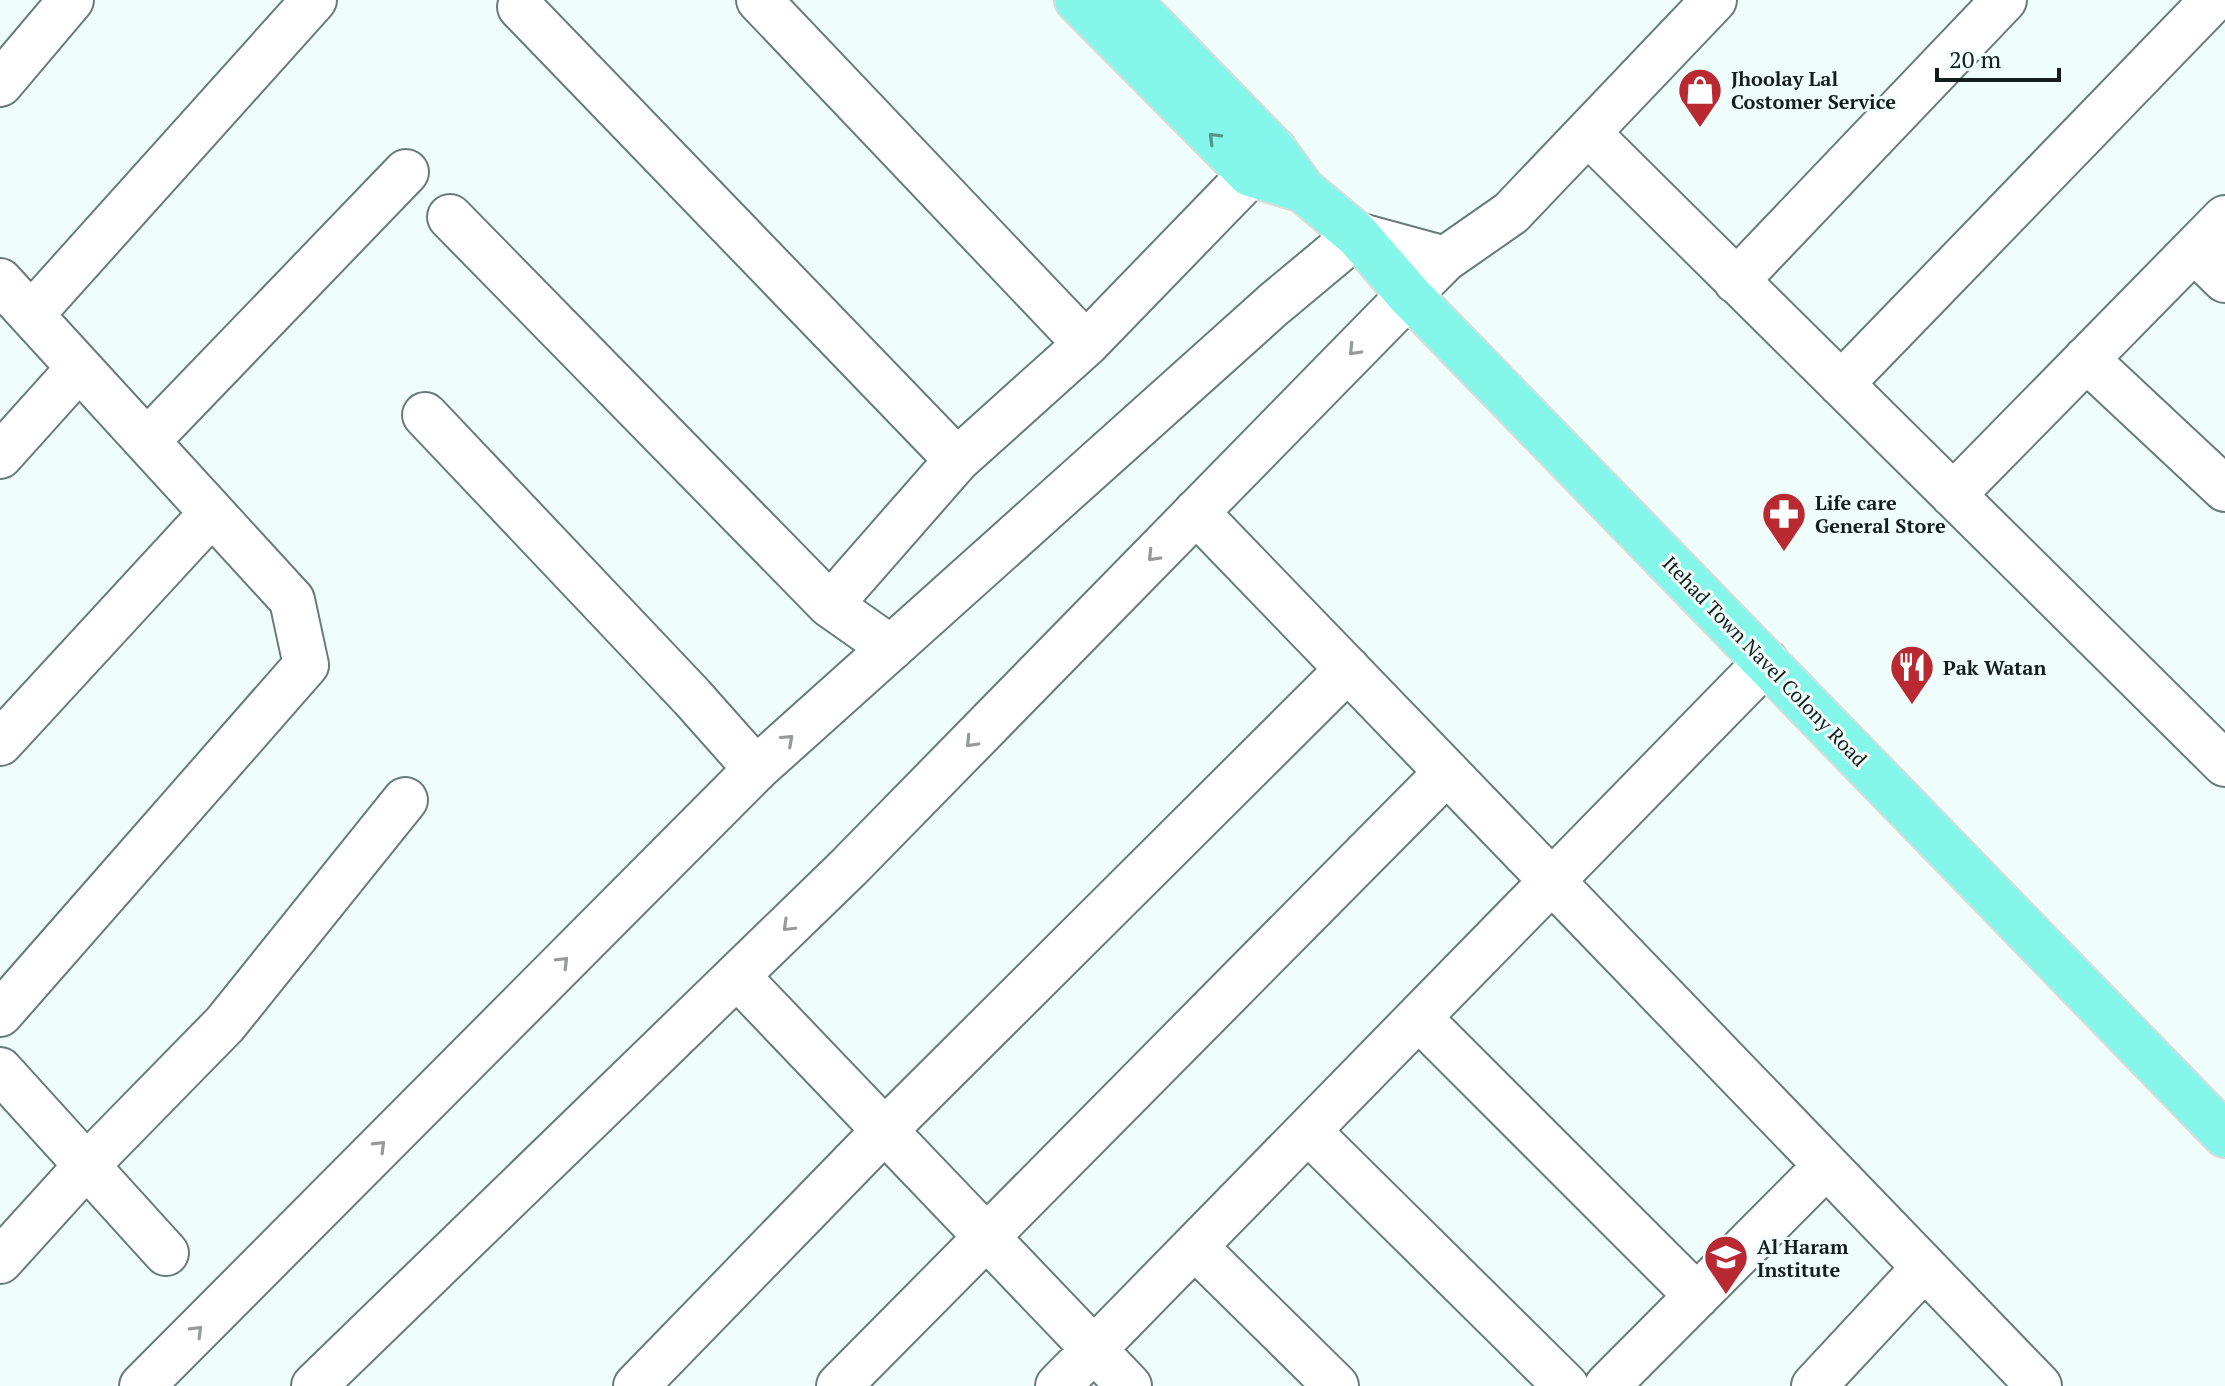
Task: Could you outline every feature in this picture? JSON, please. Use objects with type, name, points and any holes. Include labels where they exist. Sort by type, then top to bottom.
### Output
[{"type":"main road","name":"Itehad Town Navel Colony Road","points":[[1077,0],[1262,162],[1303,190],[1357,235],[1409,295],[2225,1135]]},
{"type":"main road","name":"Itehad Town Navel Colony Road","points":[[1128,0],[1262,162]]},
{"type":"street","points":[[0,84],[71,0]]},
{"type":"street","points":[[31,315],[314,0]]},
{"type":"street","points":[[759,0],[1086,344]]},
{"type":"street","points":[[314,1386],[849,867],[1445,259],[1511,213],[1714,0]]},
{"type":"street","points":[[1736,281],[2004,0]]},
{"type":"street","points":[[1841,384],[2213,0]]},
{"type":"street","points":[[520,7],[957,460]]},
{"type":"street","points":[[1588,133],[2225,764]]},
{"type":"street","points":[[830,605],[957,460],[1086,344],[1262,162]]},
{"type":"street","points":[[147,441],[406,172]]},
{"type":"street","points":[[450,217],[830,605],[891,648]]},
{"type":"street","points":[[1953,495],[2225,218]]},
{"type":"street","points":[[142,1386],[756,769],[1273,305],[1357,235],[1445,259]]},
{"type":"street","points":[[2194,250],[2225,280]]},
{"type":"street","points":[[0,281],[292,600],[306,665],[0,1014]]},
{"type":"street","points":[[2086,359],[2225,489]]},
{"type":"street","points":[[0,456],[79,368]]},
{"type":"street","points":[[425,415],[692,697],[756,769]]},
{"type":"street","points":[[1196,512],[1924,1268],[2028,1382]]},
{"type":"street","points":[[0,743],[212,513]]},
{"type":"street","points":[[1058,1386],[1766,662]]},
{"type":"street","points":[[636,1386],[884,1131],[1348,669]]},
{"type":"street","points":[[839,1386],[1447,772]]},
{"type":"street","points":[[0,1261],[87,1165],[225,1024],[405,800]]},
{"type":"street","points":[[737,976],[1129,1386]]},
{"type":"street","points":[[1419,1018],[1697,1296]]},
{"type":"street","points":[[0,1070],[166,1253]]},
{"type":"street","points":[[1308,1131],[1566,1386]]},
{"type":"street","points":[[1607,1386],[1826,1166]]},
{"type":"street","points":[[1195,1247],[1336,1386]]},
{"type":"street","points":[[1814,1386],[1924,1268]]},
{"type":"place","name":"Jhoolay Lal Costomer Service","points":[[1700,129]]},
{"type":"place","name":"Life care General Store","points":[[1784,553]]},
{"type":"place","name":"Pak Watan","points":[[1912,706]]},
{"type":"place","name":"Al Haram Institute","points":[[1726,1296]]}]
